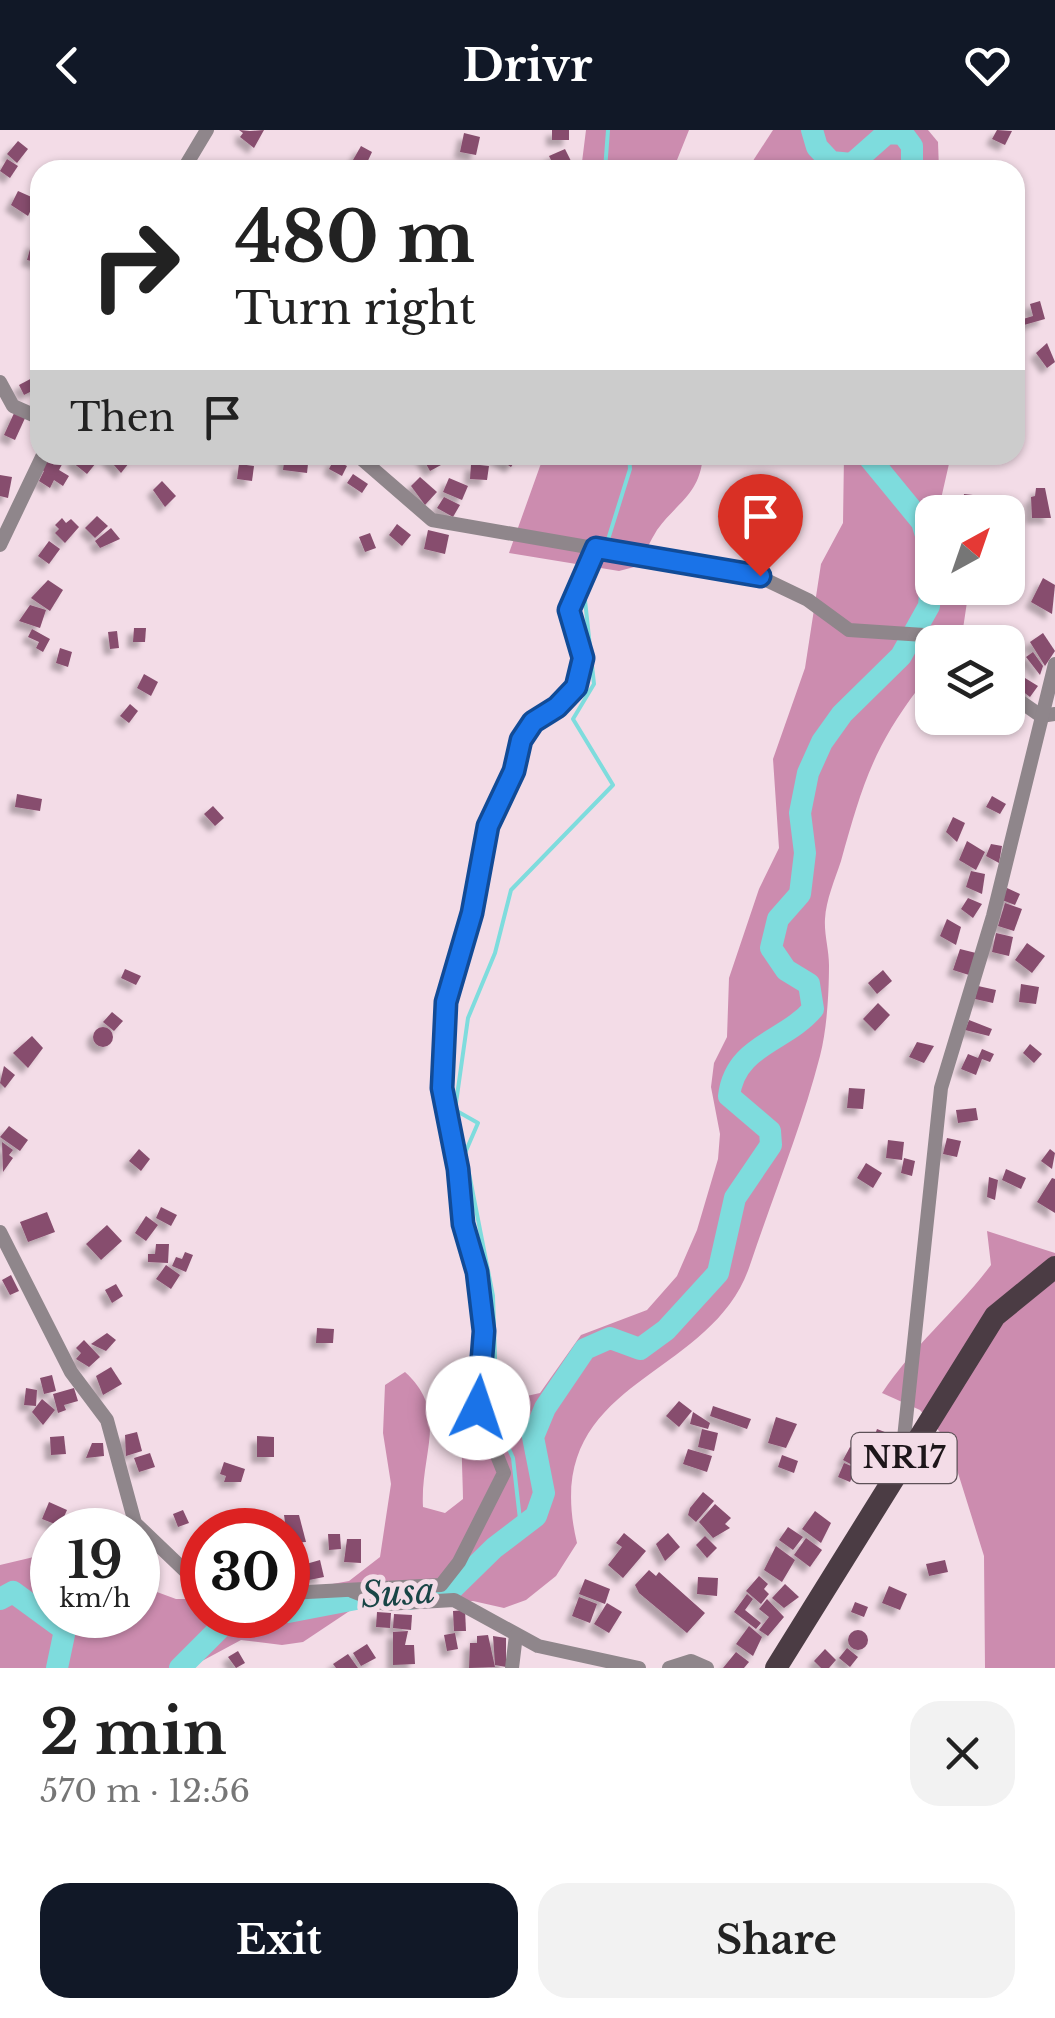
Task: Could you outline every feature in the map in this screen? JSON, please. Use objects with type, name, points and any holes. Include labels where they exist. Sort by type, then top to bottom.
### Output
[{"type":"main road","name":"NR17","points":[[776,1668],[995,1316],[1055,1267]]},
{"type":"street","points":[[189,160],[206,130]]},
{"type":"street","points":[[0,382],[13,406],[30,414]]},
{"type":"street","points":[[0,545],[38,465]]},
{"type":"street","points":[[369,465],[432,520],[760,576],[808,600],[848,630],[915,634]]},
{"type":"street","points":[[310,1592],[441,1585],[459,1562],[504,1472],[478,1408],[484,1331],[477,1272],[463,1224],[458,1169],[442,1088],[446,1002],[472,913],[488,826],[514,771],[521,740],[533,722],[557,707],[576,687],[583,658],[569,610],[596,548]]},
{"type":"street","points":[[901,1463],[940,1088],[993,916],[1048,715],[1055,664]]},
{"type":"street","points":[[1025,702],[1048,715]]},
{"type":"street","points":[[0,1232],[72,1372],[107,1420],[135,1523],[180,1566]]},
{"type":"street","points":[[352,1590],[386,1604],[454,1600],[538,1646],[639,1668]]},
{"type":"street","points":[[512,1668],[516,1635]]},
{"type":"street","points":[[669,1668],[684,1661],[707,1668]]},
{"type":"shaded area","points":[[586,130],[689,130],[677,160],[582,160]]},
{"type":"shaded area","points":[[773,130],[928,130],[938,142],[939,160],[754,160]]},
{"type":"shaded area","points":[[540,465],[702,465],[692,489],[657,530],[638,566],[619,571],[509,553]]},
{"type":"shaded area","points":[[844,465],[949,465],[942,495],[915,495],[915,605],[967,605],[964,625],[915,625],[915,693],[879,751],[862,791],[831,890],[825,925],[829,987],[820,1056],[750,1265],[730,1304],[701,1335],[604,1413],[582,1446],[571,1488],[577,1543],[556,1576],[526,1600],[504,1608],[473,1601],[354,1608],[310,1637],[310,1588],[349,1581],[380,1557],[391,1484],[383,1433],[385,1385],[405,1372],[419,1387],[430,1418],[423,1507],[445,1513],[463,1499],[464,1412],[472,1389],[497,1386],[518,1398],[540,1393],[581,1335],[647,1310],[677,1276],[697,1230],[718,1159],[720,1134],[711,1087],[714,1063],[727,1037],[729,978],[759,889],[779,848],[773,759],[805,668],[821,564],[843,523]]},
{"type":"shaded area","points":[[987,1231],[1055,1253],[1055,1668],[985,1668],[984,1556],[948,1441],[920,1410],[882,1393],[991,1265]]},
{"type":"shaded area","points":[[30,1558],[30,1638],[160,1638],[160,1593],[180,1599],[180,1638],[309,1638],[282,1645],[241,1640],[189,1668],[0,1668],[0,1565]]},
{"type":"building","points":[[239,130],[264,130],[254,148],[240,137],[243,133]]},
{"type":"building","points":[[552,130],[569,130],[569,140],[552,140]]},
{"type":"building","points":[[997,130],[1012,131],[1005,145],[992,139]]},
{"type":"building","points":[[464,133],[480,137],[476,155],[460,152]]},
{"type":"building","points":[[18,141],[28,149],[17,163],[7,154]]},
{"type":"building","points":[[361,146],[372,152],[368,160],[353,160]]},
{"type":"building","points":[[565,149],[570,160],[551,160],[549,156]]},
{"type":"building","points":[[7,159],[18,166],[10,178],[0,171]]},
{"type":"building","points":[[18,191],[30,196],[28,216],[11,205]]},
{"type":"building","points":[[1040,301],[1045,319],[1025,325],[1025,318],[1033,316],[1030,304]]},
{"type":"building","points":[[1047,343],[1055,362],[1047,368],[1036,353]]},
{"type":"building","points":[[30,379],[30,392],[24,395],[19,385]]},
{"type":"building","points":[[15,411],[26,416],[15,440],[4,435]]},
{"type":"building","points":[[43,465],[62,465],[59,470],[69,476],[63,486],[54,480],[50,488],[39,481],[44,471],[40,469]]},
{"type":"building","points":[[76,465],[94,465],[87,474]]},
{"type":"building","points":[[239,465],[254,466],[252,481],[237,479]]},
{"type":"building","points":[[284,465],[308,465],[307,473],[283,470]]},
{"type":"building","points":[[331,465],[347,466],[342,476],[329,469]]},
{"type":"building","points":[[471,465],[489,466],[487,480],[470,479]]},
{"type":"building","points":[[353,474],[368,484],[362,493],[347,483]]},
{"type":"building","points":[[0,475],[12,477],[8,498],[0,496]]},
{"type":"building","points":[[420,477],[437,492],[425,505],[411,486]]},
{"type":"building","points":[[449,478],[468,486],[462,500],[443,492]]},
{"type":"building","points":[[162,481],[176,496],[165,507],[153,490]]},
{"type":"building","points":[[1036,488],[1045,488],[1051,518],[1032,518],[1031,497],[1035,496]]},
{"type":"building","points":[[444,497],[460,505],[453,517],[437,508]]},
{"type":"building","points":[[97,516],[108,526],[95,538],[85,528]]},
{"type":"building","points":[[62,518],[66,523],[71,519],[79,527],[65,543],[55,533],[59,529],[55,525]]},
{"type":"building","points":[[397,524],[411,535],[402,546],[389,535]]},
{"type":"building","points":[[767,524],[778,532],[767,547],[756,539]]},
{"type":"building","points":[[111,528],[120,539],[100,548],[95,541]]},
{"type":"building","points":[[428,530],[449,535],[445,554],[424,549]]},
{"type":"building","points":[[370,533],[376,548],[365,552],[359,537]]},
{"type":"building","points":[[49,541],[60,549],[49,564],[38,556]]},
{"type":"building","points":[[1043,578],[1055,585],[1052,614],[1031,602]]},
{"type":"building","points":[[48,580],[63,590],[50,611],[31,598]]},
{"type":"building","points":[[30,605],[46,610],[40,628],[19,621]]},
{"type":"building","points":[[134,628],[146,628],[145,642],[133,642]]},
{"type":"building","points":[[32,629],[50,639],[43,652],[36,648],[39,642],[28,637]]},
{"type":"building","points":[[117,631],[119,648],[110,649],[108,632]]},
{"type":"building","points":[[1043,633],[1055,651],[1045,666],[1030,642]]},
{"type":"building","points":[[60,648],[72,652],[68,667],[56,663]]},
{"type":"building","points":[[1033,652],[1043,666],[1040,675],[1026,657]]},
{"type":"building","points":[[144,674],[158,682],[151,696],[137,688]]},
{"type":"building","points":[[1025,678],[1038,686],[1030,697],[1025,693]]},
{"type":"building","points":[[130,704],[138,711],[129,723],[120,716]]},
{"type":"building","points":[[17,794],[42,799],[40,811],[15,807]]},
{"type":"building","points":[[992,796],[1006,804],[1000,814],[986,807]]},
{"type":"building","points":[[213,806],[224,818],[215,826],[204,814]]},
{"type":"building","points":[[953,817],[965,823],[957,842],[946,832]]},
{"type":"building","points":[[967,841],[985,852],[976,870],[959,860]]},
{"type":"building","points":[[991,844],[1002,846],[999,863],[986,856]]},
{"type":"building","points":[[971,871],[985,874],[982,894],[966,887]]},
{"type":"building","points":[[1007,888],[1020,894],[1015,905],[1002,900]]},
{"type":"building","points":[[968,898],[982,904],[973,918],[961,909]]},
{"type":"building","points":[[1005,903],[1022,909],[1014,931],[998,926]]},
{"type":"building","points":[[947,919],[961,927],[956,945],[940,936]]},
{"type":"building","points":[[996,933],[1013,937],[1009,956],[992,952]]},
{"type":"building","points":[[1027,943],[1045,956],[1032,973],[1015,960]]},
{"type":"building","points":[[960,949],[976,953],[969,975],[953,970]]},
{"type":"building","points":[[125,969],[141,976],[136,985],[121,978]]},
{"type":"building","points":[[883,970],[892,981],[877,994],[868,983]]},
{"type":"building","points":[[1021,984],[1039,987],[1036,1004],[1019,1002]]},
{"type":"building","points":[[978,986],[996,990],[993,1003],[975,999]]},
{"type":"building","points":[[878,1003],[890,1015],[875,1031],[863,1019]]},
{"type":"building","points":[[112,1012],[123,1021],[114,1031],[103,1022]]},
{"type":"building","points":[[969,1020],[992,1029],[989,1036],[965,1030]]},
{"type":"building","points":[[103,1027],[113,1037],[103,1047],[93,1037]]},
{"type":"building","points":[[32,1036],[43,1048],[28,1068],[13,1053]]},
{"type":"building","points":[[917,1042],[934,1046],[924,1063],[909,1057]]},
{"type":"building","points":[[1030,1044],[1042,1054],[1034,1063],[1023,1053]]},
{"type":"building","points":[[982,1049],[994,1054],[990,1062],[982,1059],[976,1075],[961,1069],[968,1054],[978,1058]]},
{"type":"building","points":[[4,1066],[15,1075],[5,1088],[0,1083]]},
{"type":"building","points":[[849,1088],[865,1089],[863,1109],[847,1108]]},
{"type":"building","points":[[976,1108],[978,1120],[958,1123],[956,1110]]},
{"type":"building","points":[[9,1126],[28,1140],[20,1151],[0,1137]]},
{"type":"building","points":[[947,1138],[961,1141],[957,1157],[943,1154]]},
{"type":"building","points":[[888,1140],[904,1142],[902,1160],[886,1158]]},
{"type":"building","points":[[2,1142],[13,1150],[9,1155],[13,1158],[3,1172]]},
{"type":"building","points":[[139,1149],[150,1159],[141,1171],[129,1161]]},
{"type":"building","points":[[1050,1149],[1055,1153],[1052,1169],[1041,1161]]},
{"type":"building","points":[[904,1158],[915,1161],[912,1176],[901,1173]]},
{"type":"building","points":[[866,1163],[882,1173],[873,1188],[857,1178]]},
{"type":"building","points":[[1006,1169],[1026,1178],[1021,1189],[1002,1180]]},
{"type":"building","points":[[989,1177],[998,1180],[995,1200],[987,1197]]},
{"type":"building","points":[[1055,1179],[1055,1213],[1037,1202]]},
{"type":"building","points":[[161,1207],[177,1215],[171,1226],[156,1218]]},
{"type":"building","points":[[47,1212],[55,1232],[28,1242],[20,1222]]},
{"type":"building","points":[[146,1216],[158,1225],[146,1241],[135,1233]]},
{"type":"building","points":[[107,1225],[122,1241],[101,1260],[86,1244]]},
{"type":"building","points":[[156,1244],[169,1244],[168,1263],[148,1262],[148,1254],[155,1254]]},
{"type":"building","points":[[185,1252],[193,1255],[186,1272],[172,1266],[176,1257],[182,1259]]},
{"type":"building","points":[[166,1265],[180,1275],[171,1289],[156,1279]]},
{"type":"building","points":[[11,1275],[19,1291],[10,1295],[2,1280]]},
{"type":"building","points":[[116,1284],[123,1296],[112,1303],[105,1290]]},
{"type":"building","points":[[317,1328],[334,1329],[333,1343],[316,1343]]},
{"type":"building","points":[[107,1333],[116,1340],[106,1351],[91,1344]]},
{"type":"building","points":[[84,1340],[100,1357],[89,1367],[76,1359],[81,1353],[76,1348]]},
{"type":"building","points":[[111,1367],[122,1384],[103,1395],[96,1376]]},
{"type":"building","points":[[52,1375],[56,1391],[44,1394],[40,1378]]},
{"type":"building","points":[[26,1388],[37,1390],[36,1406],[24,1405]]},
{"type":"building","points":[[74,1388],[78,1401],[64,1405],[66,1410],[58,1413],[53,1394]]},
{"type":"building","points":[[42,1399],[55,1410],[43,1425],[32,1412]]},
{"type":"building","points":[[679,1401],[692,1411],[679,1427],[666,1416]]},
{"type":"building","points":[[713,1406],[751,1419],[747,1429],[710,1416]]},
{"type":"building","points":[[693,1412],[710,1423],[708,1429],[690,1424]]},
{"type":"building","points":[[776,1417],[797,1424],[786,1448],[768,1443]]},
{"type":"building","points":[[702,1429],[718,1433],[714,1451],[698,1447]]},
{"type":"building","points":[[877,1429],[895,1436],[890,1449],[878,1444],[874,1455],[861,1450],[864,1440],[872,1443]]},
{"type":"building","points":[[137,1432],[142,1451],[126,1456],[125,1435]]},
{"type":"building","points":[[64,1436],[66,1454],[51,1455],[50,1437]]},
{"type":"building","points":[[257,1436],[274,1437],[274,1457],[257,1457]]},
{"type":"building","points":[[92,1443],[103,1443],[104,1456],[86,1458]]},
{"type":"building","points":[[850,1447],[861,1453],[854,1466],[843,1460]]},
{"type":"building","points":[[688,1449],[712,1456],[707,1472],[683,1464]]},
{"type":"building","points":[[150,1453],[155,1467],[139,1472],[134,1458]]},
{"type":"building","points":[[782,1455],[798,1461],[794,1473],[778,1467]]},
{"type":"building","points":[[224,1462],[245,1469],[241,1482],[224,1482],[226,1476],[220,1474]]},
{"type":"building","points":[[844,1463],[856,1468],[850,1482],[838,1477]]},
{"type":"building","points":[[703,1492],[714,1501],[696,1522],[688,1515]]},
{"type":"building","points":[[715,1504],[731,1518],[725,1524],[730,1528],[713,1538],[699,1522]]},
{"type":"building","points":[[180,1511],[180,1526],[178,1527],[173,1514]]},
{"type":"building","points":[[815,1511],[831,1523],[821,1543],[802,1529]]},
{"type":"building","points":[[788,1527],[803,1537],[793,1550],[779,1540]]},
{"type":"building","points":[[624,1533],[646,1551],[623,1578],[608,1565],[622,1547],[616,1543]]},
{"type":"building","points":[[668,1533],[680,1547],[665,1561],[656,1544]]},
{"type":"building","points":[[328,1534],[340,1534],[341,1549],[329,1550]]},
{"type":"building","points":[[705,1536],[717,1548],[707,1558],[696,1545]]},
{"type":"building","points":[[806,1538],[822,1550],[810,1567],[794,1555]]},
{"type":"building","points":[[347,1539],[361,1539],[361,1563],[344,1562]]},
{"type":"building","points":[[776,1546],[795,1560],[782,1582],[764,1570]]},
{"type":"building","points":[[320,1560],[324,1577],[310,1580],[310,1563]]},
{"type":"building","points":[[945,1560],[948,1572],[929,1576],[926,1564]]},
{"type":"building","points":[[649,1570],[656,1576],[659,1572],[705,1613],[687,1633],[639,1593],[635,1585]]},
{"type":"building","points":[[759,1576],[768,1584],[764,1589],[769,1594],[761,1604],[746,1591]]},
{"type":"building","points":[[698,1577],[718,1578],[717,1596],[697,1594]]},
{"type":"building","points":[[585,1579],[610,1589],[605,1604],[579,1594]]},
{"type":"building","points":[[785,1584],[799,1597],[784,1608],[772,1598]]},
{"type":"building","points":[[889,1586],[907,1594],[900,1610],[882,1603]]},
{"type":"building","points":[[747,1594],[753,1599],[745,1610],[761,1623],[756,1629],[734,1612]]},
{"type":"building","points":[[579,1597],[597,1604],[590,1623],[572,1616]]},
{"type":"building","points":[[767,1599],[784,1617],[768,1636],[759,1630],[769,1617],[759,1609]]},
{"type":"building","points":[[855,1602],[868,1607],[864,1617],[851,1612]]},
{"type":"building","points":[[607,1603],[622,1612],[609,1633],[594,1624]]},
{"type":"building","points":[[465,1610],[466,1631],[454,1631],[453,1611]]},
{"type":"building","points":[[377,1612],[391,1613],[390,1628],[376,1627]]},
{"type":"building","points":[[394,1614],[412,1615],[411,1630],[393,1628]]},
{"type":"building","points":[[749,1626],[762,1637],[753,1656],[736,1644]]},
{"type":"building","points":[[858,1630],[868,1640],[858,1650],[848,1640]]},
{"type":"building","points":[[408,1631],[405,1645],[414,1645],[415,1664],[393,1665],[393,1632]]},
{"type":"building","points":[[455,1633],[458,1649],[447,1651],[444,1635]]},
{"type":"building","points":[[488,1635],[495,1667],[469,1668],[470,1643],[477,1643],[477,1636]]},
{"type":"building","points":[[493,1636],[506,1638],[506,1667],[495,1665]]},
{"type":"building","points":[[367,1644],[376,1658],[361,1666],[353,1653]]},
{"type":"building","points":[[847,1648],[858,1657],[850,1667],[839,1658]]},
{"type":"building","points":[[825,1649],[836,1660],[829,1668],[821,1668],[814,1661]]},
{"type":"building","points":[[238,1651],[245,1663],[236,1668],[228,1657]]},
{"type":"building","points":[[736,1652],[749,1662],[744,1668],[723,1668]]},
{"type":"building","points":[[348,1654],[358,1668],[336,1668],[333,1664]]},
{"type":"waterway","points":[[606,160],[608,130]]},
{"type":"waterway","points":[[812,130],[817,147],[829,160]]},
{"type":"waterway","points":[[857,160],[887,133],[903,134],[912,146],[912,160]]},
{"type":"waterway","points":[[606,546],[630,465]]},
{"type":"waterway","points":[[875,465],[915,513]]},
{"type":"waterway","points":[[589,582],[602,555]]},
{"type":"waterway","points":[[521,1528],[513,1458],[490,1406],[495,1358],[493,1296],[465,1153],[478,1123],[455,1110],[468,1018],[495,953],[511,890],[613,785],[573,719],[594,684],[584,591]]},
{"type":"waterway","points":[[310,1608],[356,1599],[369,1591],[409,1599],[448,1593],[494,1548],[536,1516],[544,1493],[533,1437],[545,1408],[585,1349],[610,1338],[640,1349],[666,1330],[718,1273],[735,1198],[771,1145],[770,1131],[729,1096],[733,1079],[751,1055],[813,1009],[809,984],[786,970],[771,948],[778,919],[800,894],[805,853],[800,813],[808,773],[822,742],[842,714],[901,656],[929,605]]},
{"type":"waterway","name":"Susa","points":[[0,1599],[13,1592],[65,1630],[57,1668]]},
{"type":"waterway","name":"Susa","points":[[180,1668],[210,1638]]},
{"type":"route","points":[[478,1408],[484,1331],[477,1272],[463,1224],[458,1169],[442,1088],[446,1002],[472,913],[488,826],[503,801],[521,740],[533,722],[557,707],[576,687],[583,658],[569,610],[596,548],[760,576]]}]
